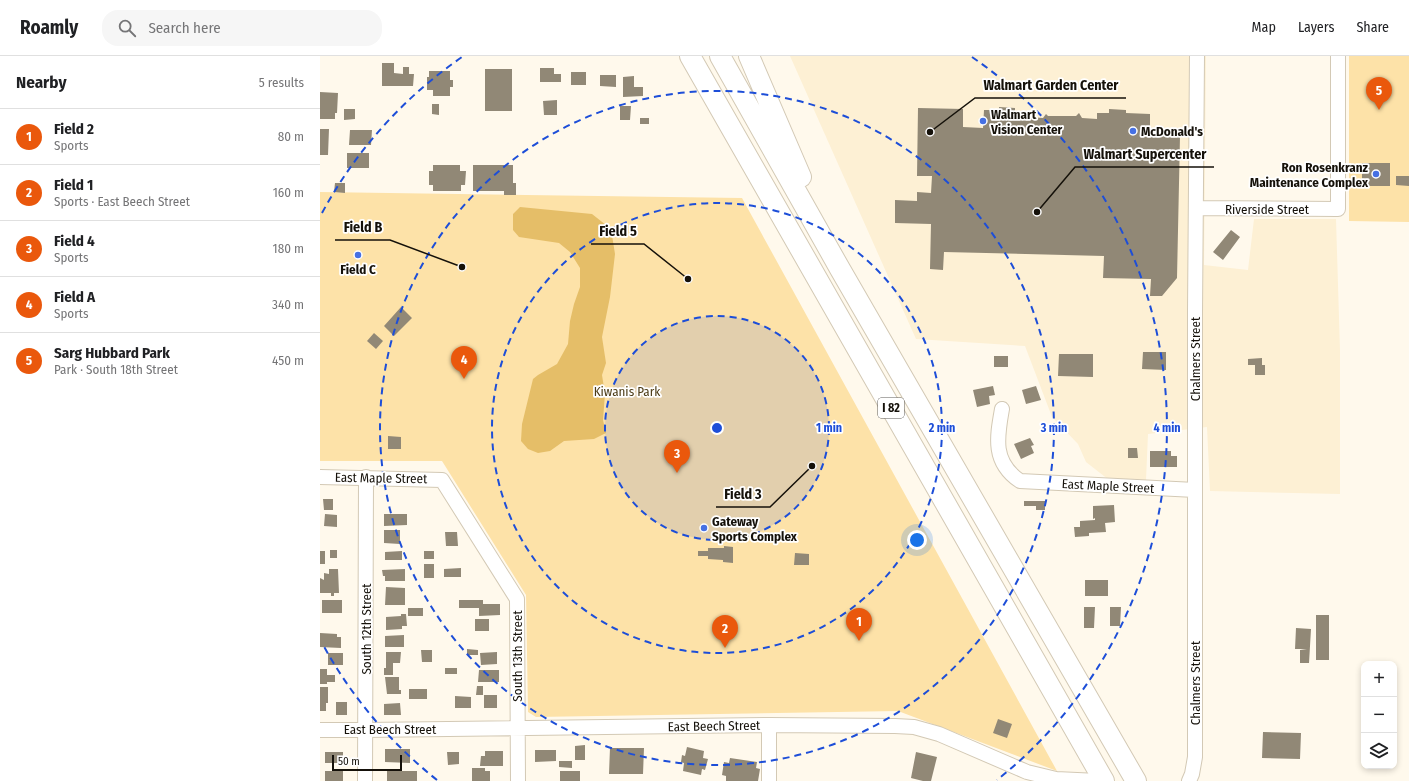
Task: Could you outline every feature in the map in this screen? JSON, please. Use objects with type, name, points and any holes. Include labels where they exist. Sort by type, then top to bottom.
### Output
[{"type":"highway","points":[[675,56],[794,258],[907,436]]},
{"type":"highway","name":"I 82","points":[[690,56],[1104,781]]},
{"type":"highway","name":"I 82","points":[[720,56],[840,269],[1136,781]]},
{"type":"highway","points":[[749,56],[840,269]]},
{"type":"street","name":"Chalmers Street","points":[[1189,781],[1192,774],[1195,757],[1194,312],[1197,56]]},
{"type":"street","name":"Riverside Street","points":[[1196,208],[1338,209],[1338,56]]},
{"type":"street","name":"East Maple Street","points":[[1002,408],[997,438],[999,454],[1006,469],[1020,481],[1195,490]]},
{"type":"street","name":"East Maple Street","points":[[320,477],[442,480]]},
{"type":"street","name":"South 12th Street","points":[[365,781],[366,477]]},
{"type":"street","name":"South 13th Street","points":[[442,480],[517,600],[518,781]]},
{"type":"street","name":"East Beech Street","points":[[320,730],[769,725],[914,727],[939,734],[1027,772],[1056,779],[1098,781]]},
{"type":"street","points":[[769,725],[769,781]]},
{"type":"shaded area","points":[[790,56],[1206,56],[1204,265],[1248,270],[1254,219],[1336,219],[1340,350],[1340,494],[1210,491],[1207,427],[1148,434],[1146,480],[1109,480],[1086,462],[1078,444],[1052,417],[1025,346],[916,339]]},
{"type":"shaded area","points":[[520,207],[592,214],[611,229],[615,254],[610,297],[602,337],[606,363],[602,375],[605,394],[603,420],[606,433],[594,439],[564,441],[550,451],[538,453],[528,449],[521,441],[522,424],[533,379],[557,364],[568,344],[570,321],[580,287],[580,268],[570,252],[559,243],[519,237],[513,230],[513,214]]},
{"type":"green space","points":[[1349,56],[1409,56],[1409,222],[1349,221]]},
{"type":"green space","name":"Kiwanis Park","points":[[320,192],[742,198],[1057,771],[898,711],[536,717],[528,712],[526,595],[442,461],[320,461]]},
{"type":"building","points":[[382,63],[394,63],[394,73],[403,74],[403,67],[409,67],[409,74],[414,74],[413,86],[382,86]]},
{"type":"building","points":[[540,68],[554,68],[554,74],[561,74],[561,82],[540,82]]},
{"type":"building","points":[[485,69],[512,69],[512,111],[485,111]]},
{"type":"building","points":[[429,71],[450,71],[450,80],[453,80],[453,87],[450,87],[450,96],[433,96],[433,90],[427,90],[427,77],[429,77]]},
{"type":"building","points":[[571,72],[586,72],[586,85],[571,85]]},
{"type":"building","points":[[600,75],[616,75],[616,87],[600,86]]},
{"type":"building","points":[[634,76],[634,87],[643,87],[643,96],[623,97],[623,77]]},
{"type":"building","points":[[320,92],[338,93],[337,113],[335,113],[335,119],[320,119]]},
{"type":"building","points":[[557,100],[557,115],[544,115],[543,101]]},
{"type":"building","points":[[432,104],[439,104],[439,115],[432,114]]},
{"type":"building","points":[[620,106],[631,106],[630,120],[620,120]]},
{"type":"building","points":[[999,107],[1015,108],[1015,111],[1028,111],[1028,117],[1043,118],[1046,114],[1048,116],[1076,116],[1079,113],[1082,118],[1097,119],[1097,113],[1109,113],[1109,109],[1126,110],[1126,113],[1150,114],[1150,135],[1180,136],[1177,278],[1162,296],[1150,296],[1151,279],[1103,278],[1104,256],[944,252],[943,270],[930,269],[931,224],[895,223],[895,200],[917,201],[917,192],[931,193],[932,176],[917,176],[918,108],[963,109],[963,127],[983,128],[984,110],[999,110]]},
{"type":"building","points":[[344,109],[355,109],[355,119],[344,120]]},
{"type":"building","points":[[640,118],[649,118],[649,124],[640,124]]},
{"type":"building","points":[[320,129],[329,129],[328,155],[320,155]]},
{"type":"building","points":[[350,130],[372,130],[371,145],[349,145]]},
{"type":"building","points":[[347,153],[369,153],[369,168],[347,168]]},
{"type":"building","name":"Ron Rosenkranz Maintenance Complex","points":[[1362,163],[1390,163],[1390,186],[1362,186]]},
{"type":"building","points":[[433,165],[460,165],[460,171],[466,171],[465,185],[461,185],[461,191],[433,191],[433,185],[429,185],[429,171],[433,171]]},
{"type":"building","points":[[473,165],[513,165],[513,183],[516,183],[516,195],[504,195],[504,191],[473,191]]},
{"type":"building","points":[[1396,176],[1409,176],[1409,186],[1396,185]]},
{"type":"building","points":[[335,183],[345,183],[345,193],[334,192]]},
{"type":"building","points":[[1231,230],[1240,237],[1223,260],[1213,252]]},
{"type":"building","points":[[401,307],[412,318],[394,336],[384,326]]},
{"type":"building","points":[[374,333],[383,341],[376,349],[367,341]]},
{"type":"building","points":[[1143,352],[1166,352],[1166,370],[1142,369]]},
{"type":"building","points":[[1059,354],[1093,354],[1093,377],[1058,376]]},
{"type":"building","points":[[994,356],[1008,356],[1008,367],[994,367]]},
{"type":"building","points":[[1262,358],[1262,365],[1265,365],[1265,375],[1255,375],[1255,365],[1248,365],[1248,359]]},
{"type":"building","points":[[993,386],[995,395],[989,396],[990,404],[977,407],[973,390]]},
{"type":"building","points":[[1036,386],[1041,400],[1026,404],[1022,390]]},
{"type":"building","points":[[388,436],[401,437],[401,449],[388,449]]},
{"type":"building","points":[[1030,438],[1034,445],[1031,446],[1034,453],[1021,459],[1014,444]]},
{"type":"building","points":[[1128,448],[1137,448],[1138,458],[1128,458]]},
{"type":"building","points":[[1150,451],[1171,451],[1171,456],[1177,456],[1177,467],[1150,467]]},
{"type":"building","points":[[323,499],[333,499],[333,510],[324,510]]},
{"type":"building","points":[[1024,501],[1045,501],[1045,510],[1036,510],[1036,506],[1024,506]]},
{"type":"building","points":[[1114,505],[1115,522],[1105,523],[1106,532],[1089,533],[1089,536],[1075,537],[1074,527],[1080,527],[1080,521],[1095,520],[1095,518],[1093,519],[1093,506]]},
{"type":"building","points":[[325,514],[337,515],[337,527],[324,526]]},
{"type":"building","points":[[384,514],[407,514],[407,525],[384,526]]},
{"type":"building","points":[[384,530],[400,530],[400,544],[384,543]]},
{"type":"building","points":[[445,532],[457,532],[458,546],[446,546]]},
{"type":"building","points":[[724,546],[733,547],[733,563],[723,562],[723,560],[708,559],[708,556],[698,556],[698,551],[708,551],[708,548],[724,548]]},
{"type":"building","points":[[330,550],[337,550],[337,558],[330,558]]},
{"type":"building","points":[[320,551],[325,551],[325,564],[320,564]]},
{"type":"building","points":[[402,551],[402,560],[385,560],[385,552]]},
{"type":"building","points":[[424,551],[434,551],[434,559],[424,559]]},
{"type":"building","points":[[795,553],[809,554],[809,565],[794,565]]},
{"type":"building","points":[[424,564],[434,564],[434,578],[424,578]]},
{"type":"building","points":[[461,568],[461,577],[444,577],[444,569]]},
{"type":"building","points":[[329,569],[338,569],[339,593],[334,593],[334,596],[331,596],[331,593],[320,593],[320,578],[324,580],[324,573],[329,574]]},
{"type":"building","points":[[405,569],[405,581],[385,581],[385,576],[383,576],[382,570]]},
{"type":"building","points":[[1085,580],[1108,580],[1108,596],[1085,596]]},
{"type":"building","points":[[386,587],[405,588],[405,605],[385,605]]},
{"type":"building","points":[[322,600],[342,600],[342,613],[322,613]]},
{"type":"building","points":[[459,600],[483,600],[483,604],[500,604],[500,615],[479,616],[479,608],[459,608]]},
{"type":"building","points":[[1084,607],[1095,607],[1094,628],[1084,628]]},
{"type":"building","points":[[1110,607],[1121,607],[1120,626],[1110,626]]},
{"type":"building","points":[[408,608],[423,608],[423,616],[408,616]]},
{"type":"building","points":[[401,614],[406,614],[407,626],[402,626],[402,629],[386,630],[386,617],[401,616]]},
{"type":"building","points":[[1316,615],[1329,615],[1329,660],[1316,660]]},
{"type":"building","points":[[475,619],[489,619],[489,631],[475,631]]},
{"type":"building","points":[[1296,628],[1311,629],[1309,663],[1300,663],[1300,650],[1307,649],[1295,649]]},
{"type":"building","points":[[320,633],[337,634],[337,637],[341,637],[341,648],[320,647]]},
{"type":"building","points":[[404,635],[404,647],[385,647],[385,636]]},
{"type":"building","points":[[467,649],[478,650],[478,655],[467,655]]},
{"type":"building","points":[[421,650],[432,650],[432,662],[422,662]]},
{"type":"building","points":[[386,652],[401,652],[400,663],[393,663],[393,675],[384,675],[384,668],[386,668]]},
{"type":"building","points":[[497,652],[497,664],[481,665],[480,653]]},
{"type":"building","points":[[328,653],[343,653],[343,665],[328,665]]},
{"type":"building","points":[[445,668],[457,668],[457,674],[445,674]]},
{"type":"building","points":[[320,669],[327,669],[327,675],[335,675],[335,682],[320,684]]},
{"type":"building","points":[[479,670],[499,670],[499,682],[478,682]]},
{"type":"building","points":[[385,677],[399,677],[399,690],[401,690],[401,694],[387,694]]},
{"type":"building","points":[[477,686],[483,686],[483,695],[476,695]]},
{"type":"building","points":[[320,687],[328,687],[328,703],[326,703],[326,711],[320,711]]},
{"type":"building","points":[[409,689],[427,689],[427,699],[409,699]]},
{"type":"building","points":[[484,695],[497,695],[497,708],[484,708]]},
{"type":"building","points":[[455,696],[471,697],[471,708],[455,708]]},
{"type":"building","points":[[336,702],[347,702],[347,715],[336,715]]},
{"type":"building","points":[[400,703],[401,715],[384,715],[384,704]]},
{"type":"building","points":[[998,719],[1012,724],[1007,738],[993,733]]},
{"type":"building","points":[[1263,732],[1301,733],[1300,759],[1262,758]]},
{"type":"building","points":[[585,745],[585,760],[575,760],[575,746]]},
{"type":"building","points":[[687,747],[704,751],[703,758],[708,759],[705,770],[702,769],[701,775],[683,771],[684,763],[681,762],[682,755],[685,756]]},
{"type":"building","points":[[610,748],[644,748],[643,774],[609,774]]},
{"type":"building","points":[[385,749],[410,749],[410,763],[385,762]]},
{"type":"building","points":[[535,750],[556,750],[556,761],[535,762]]},
{"type":"building","points":[[485,751],[503,751],[503,766],[480,766],[481,756],[485,756]]},
{"type":"building","points":[[325,752],[343,752],[343,763],[325,763]]},
{"type":"building","points":[[447,752],[459,752],[459,764],[448,765]]},
{"type":"building","points":[[916,752],[937,757],[931,781],[911,778]]},
{"type":"building","points":[[730,758],[757,762],[756,768],[760,769],[758,781],[726,781],[726,776],[722,775],[724,762],[729,763]]},
{"type":"building","points":[[559,761],[572,761],[572,768],[559,767]]},
{"type":"building","points":[[472,768],[485,768],[485,771],[490,771],[490,781],[472,781]]},
{"type":"building","points":[[325,771],[343,771],[343,781],[325,781]]},
{"type":"building","points":[[387,771],[417,771],[417,781],[387,781]]},
{"type":"building","points":[[560,771],[580,771],[580,781],[560,781]]},
{"type":"place","name":"Sarg Hubbard Park","points":[[1379,110]]},
{"type":"place","name":"Walmart Vision Center","points":[[983,121]]},
{"type":"place","name":"McDonald's","points":[[1133,131]]},
{"type":"place","name":"Walmart Garden Center","points":[[930,132]]},
{"type":"place","name":"Ron Rosenkranz Maintenance Complex","points":[[1376,174]]},
{"type":"place","name":"Walmart Supercenter","points":[[1037,212]]},
{"type":"place","name":"Field C","points":[[358,255]]},
{"type":"place","name":"Field B","points":[[462,267]]},
{"type":"place","name":"Field 5","points":[[688,279]]},
{"type":"place","name":"Field A","points":[[464,379]]},
{"type":"place","name":"Field 3","points":[[812,466]]},
{"type":"place","name":"Field 4","points":[[677,473]]},
{"type":"place","name":"Gateway Sports Complex","points":[[704,528]]},
{"type":"place","name":"Field 2","points":[[859,641]]},
{"type":"place","name":"Field 1","points":[[725,648]]}]
